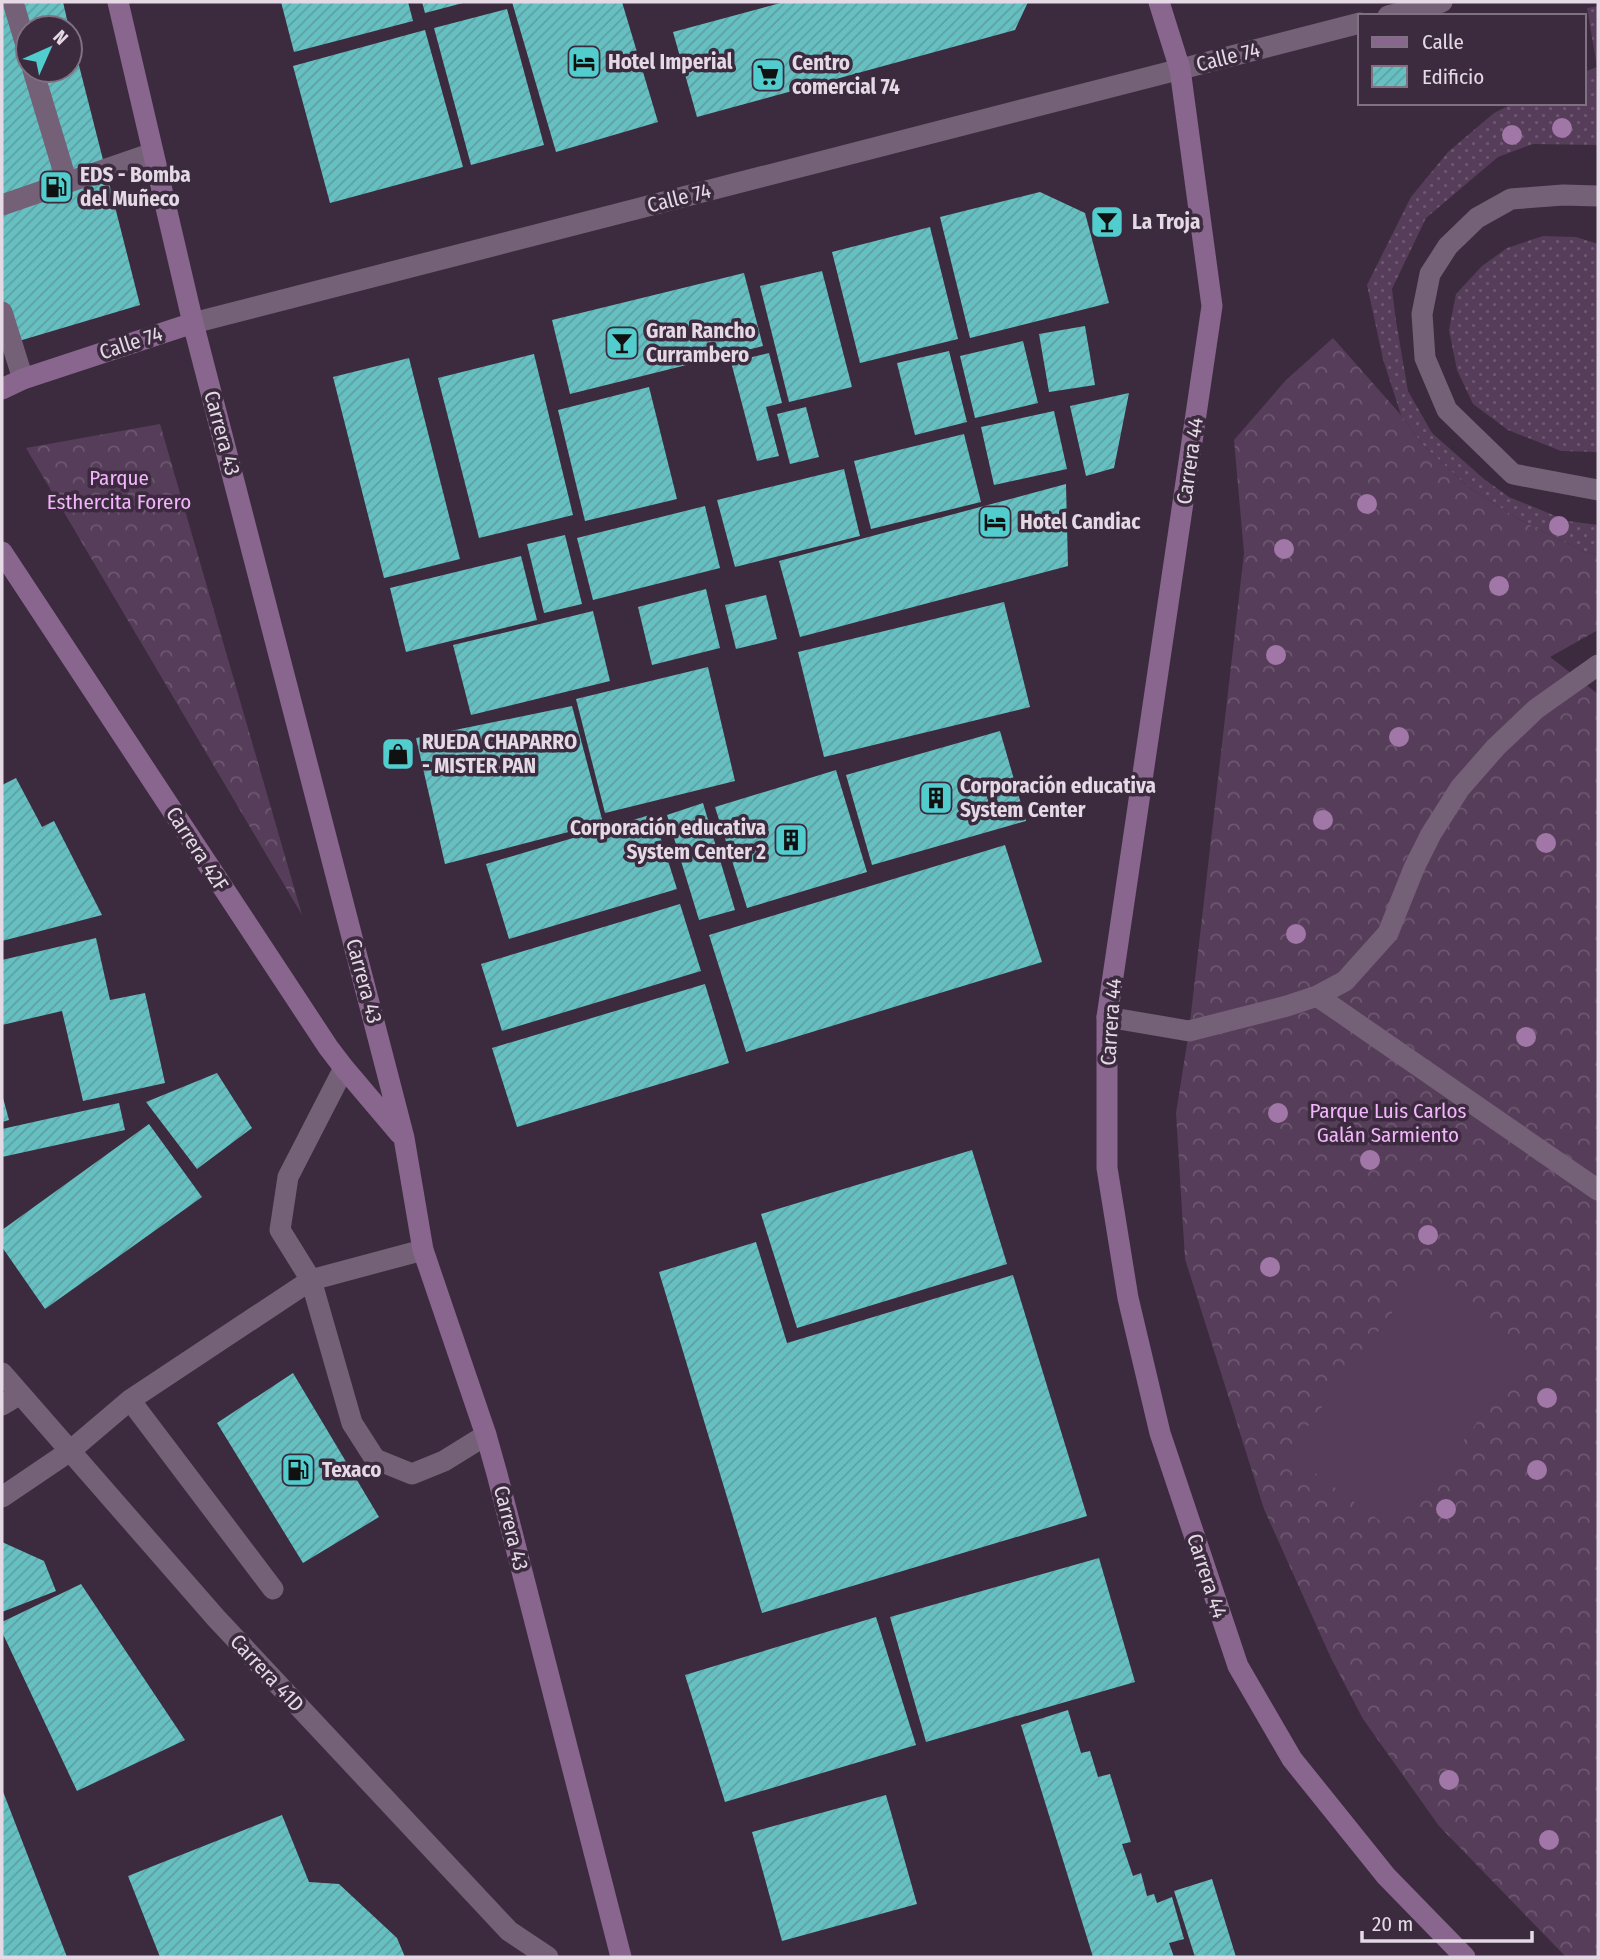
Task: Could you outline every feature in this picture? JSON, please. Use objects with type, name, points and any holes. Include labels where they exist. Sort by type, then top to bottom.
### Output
[{"type":"street","name":"Carrera 43","points":[[118,2],[193,323],[404,1138],[423,1250],[486,1435],[621,1957]]},
{"type":"street","name":"Carrera 44","points":[[1159,2],[1180,69],[1212,306],[1107,1017],[1107,1168],[1128,1298],[1160,1433],[1238,1666],[1292,1759],[1386,1876],[1465,1957]]},
{"type":"street","points":[[1396,14],[1442,2]]},
{"type":"street","name":"Calle 74","points":[[2,389],[23,379],[193,323],[1358,24]]},
{"type":"street","points":[[37,84],[67,183]]},
{"type":"street","points":[[2,205],[153,153]]},
{"type":"street","points":[[1598,196],[1563,195],[1511,199],[1477,218],[1448,246],[1430,274],[1422,314],[1425,358],[1447,410],[1513,474],[1598,490]]},
{"type":"street","points":[[2,312],[23,379]]},
{"type":"street","name":"Carrera 42F","points":[[2,552],[328,1047],[404,1138]]},
{"type":"street","points":[[1107,1017],[1189,1031],[1287,1006],[1317,996],[1345,981],[1388,933],[1414,868],[1431,834],[1460,788],[1496,747],[1536,709],[1598,665]]},
{"type":"street","points":[[1317,996],[1598,1190]]},
{"type":"street","points":[[344,1068],[288,1177],[280,1230],[312,1280],[352,1423],[375,1459],[412,1474],[444,1461],[486,1435]]},
{"type":"street","points":[[2,1497],[70,1451],[130,1400],[312,1280],[423,1250]]},
{"type":"street","name":"Carrera 41D","points":[[2,1373],[11,1399],[70,1451],[216,1618],[509,1931],[548,1957]]},
{"type":"street","points":[[130,1400],[273,1589]]},
{"type":"green space","points":[[1598,6],[1598,145],[1533,144],[1498,157],[1426,218],[1392,289],[1408,391],[1432,433],[1484,479],[1509,497],[1568,521],[1598,525],[1598,554],[1587,553],[1518,519],[1466,485],[1423,445],[1401,415],[1383,359],[1367,285],[1411,197],[1448,152],[1494,113],[1510,105],[1586,105],[1586,71],[1597,67],[1587,8]]},
{"type":"green space","points":[[1543,236],[1576,237],[1598,244],[1598,452],[1561,451],[1508,430],[1473,404],[1457,370],[1449,330],[1456,294],[1482,266],[1507,248]]},
{"type":"green space","name":"Parque Luis Carlos Galán Sarmiento","points":[[1333,338],[1401,415],[1423,445],[1466,485],[1518,519],[1587,553],[1598,554],[1598,630],[1550,657],[1598,694],[1598,1957],[1566,1957],[1439,1826],[1363,1719],[1331,1658],[1264,1509],[1185,1259],[1176,1113],[1189,1031],[1244,553],[1234,440],[1286,380]]},
{"type":"green space","name":"Parque Esthercita Forero","points":[[160,424],[302,915],[26,448]]},
{"type":"green space","points":[[1421,1274],[1529,1353],[1395,1532],[1288,1453]]},
{"type":"building","name":"EDS - Bomba del Muñeco","points":[[2,2],[63,2],[66,14],[14,14],[14,84],[84,84],[140,305],[2,346]]},
{"type":"building","points":[[281,2],[408,2],[413,21],[294,52]]},
{"type":"building","points":[[422,2],[463,2],[463,3],[425,13]]},
{"type":"building","name":"Hotel Imperial","points":[[512,2],[622,2],[658,122],[556,152]]},
{"type":"building","name":"Centro comercial 74","points":[[784,2],[1028,2],[1015,30],[697,117],[673,32]]},
{"type":"building","points":[[507,9],[544,145],[471,165],[434,28]]},
{"type":"building","points":[[425,30],[463,167],[330,203],[293,66]]},
{"type":"building","points":[[1040,192],[1085,213],[1109,303],[970,338],[940,217]]},
{"type":"building","points":[[930,227],[958,339],[860,363],[832,252]]},
{"type":"building","points":[[822,271],[852,387],[789,402],[760,286]]},
{"type":"building","points":[[744,273],[763,346],[570,394],[552,320]]},
{"type":"building","points":[[1085,326],[1095,385],[1049,392],[1039,334]]},
{"type":"building","points":[[1023,341],[1038,403],[975,418],[960,356]]},
{"type":"building","points":[[949,351],[967,422],[915,435],[897,363]]},
{"type":"building","points":[[769,353],[782,403],[766,407],[779,456],[757,461],[731,362]]},
{"type":"building","points":[[534,354],[573,515],[479,538],[438,378]]},
{"type":"building","points":[[409,358],[460,559],[384,578],[333,377]]},
{"type":"building","points":[[649,387],[677,499],[585,521],[558,410]]},
{"type":"building","points":[[1129,393],[1114,468],[1086,476],[1070,406]]},
{"type":"building","points":[[806,407],[819,457],[790,464],[777,414]]},
{"type":"building","points":[[1054,411],[1067,469],[994,485],[981,427]]},
{"type":"building","points":[[964,434],[981,502],[871,529],[854,461]]},
{"type":"building","points":[[844,469],[860,536],[735,567],[717,500]]},
{"type":"building","name":"Hotel Candiac","points":[[1066,484],[1068,566],[800,637],[779,561]]},
{"type":"building","points":[[705,506],[720,568],[593,600],[577,538]]},
{"type":"building","points":[[565,535],[582,604],[544,613],[527,544]]},
{"type":"building","points":[[521,556],[537,620],[406,652],[390,588]]},
{"type":"building","points":[[706,589],[720,648],[652,665],[638,607]]},
{"type":"building","points":[[766,595],[777,639],[736,649],[725,605]]},
{"type":"building","points":[[1004,602],[1030,707],[824,757],[798,652]]},
{"type":"building","points":[[593,611],[610,681],[471,715],[453,645]]},
{"type":"building","points":[[708,667],[735,781],[605,813],[576,699]]},
{"type":"building","points":[[572,706],[603,823],[445,864],[416,738]]},
{"type":"building","name":"Corporación educativa System Center","points":[[1000,731],[1026,821],[872,865],[846,775]]},
{"type":"building","name":"Corporación educativa System Center 2","points":[[836,770],[867,872],[747,908],[715,807]]},
{"type":"building","points":[[16,778],[42,827],[54,821],[102,915],[2,941],[2,785]]},
{"type":"building","points":[[703,803],[735,910],[699,920],[667,815]]},
{"type":"building","points":[[653,814],[677,889],[509,939],[486,864]]},
{"type":"building","points":[[1005,845],[1042,962],[746,1052],[709,935]]},
{"type":"building","points":[[680,904],[701,971],[502,1031],[481,964]]},
{"type":"building","points":[[96,938],[110,1000],[145,993],[165,1083],[83,1101],[62,1011],[2,1025],[2,960]]},
{"type":"building","points":[[705,984],[729,1063],[517,1127],[492,1048]]},
{"type":"building","points":[[217,1073],[252,1128],[197,1169],[146,1102]]},
{"type":"building","points":[[2,1094],[9,1120],[2,1122]]},
{"type":"building","points":[[119,1103],[125,1130],[2,1157],[2,1129]]},
{"type":"building","points":[[149,1124],[202,1197],[45,1309],[2,1247],[2,1230]]},
{"type":"building","points":[[972,1150],[1007,1264],[797,1328],[761,1214]]},
{"type":"building","points":[[756,1242],[787,1343],[1013,1275],[1087,1516],[762,1613],[659,1272]]},
{"type":"building","name":"Texaco","points":[[293,1373],[379,1517],[303,1563],[217,1423]]},
{"type":"building","points":[[2,1542],[44,1561],[56,1591],[2,1612]]},
{"type":"building","points":[[1099,1558],[1135,1682],[926,1742],[890,1617]]},
{"type":"building","points":[[81,1584],[185,1740],[77,1791],[2,1632],[2,1622]]},
{"type":"building","points":[[876,1617],[916,1745],[725,1802],[685,1675]]},
{"type":"building","points":[[1068,1710],[1081,1753],[1090,1751],[1098,1777],[1110,1774],[1131,1842],[1122,1844],[1133,1876],[1141,1873],[1147,1896],[1154,1894],[1157,1903],[1172,1897],[1184,1939],[1169,1943],[1174,1957],[1093,1957],[1021,1725]]},
{"type":"building","points":[[2,1789],[67,1957],[2,1957]]},
{"type":"building","points":[[886,1795],[917,1904],[782,1941],[752,1832]]},
{"type":"building","points":[[282,1815],[309,1882],[339,1884],[397,1938],[405,1957],[160,1957],[128,1876]]},
{"type":"building","points":[[1212,1879],[1236,1957],[1195,1957],[1174,1891]]},
{"type":"place","name":"Hotel Imperial","points":[[584,62]]},
{"type":"place","name":"Centro comercial 74","points":[[768,75]]},
{"type":"place","name":"EDS - Bomba del Muñeco","points":[[56,187]]},
{"type":"place","name":"La Troja","points":[[1107,222]]},
{"type":"place","name":"Gran Rancho Currambero","points":[[622,343]]},
{"type":"place","name":"Hotel Candiac","points":[[995,522]]},
{"type":"place","name":"RUEDA CHAPARRO - MISTER PAN","points":[[398,754]]},
{"type":"place","name":"Corporación educativa System Center","points":[[936,798]]},
{"type":"place","name":"Corporación educativa System Center 2","points":[[791,840]]},
{"type":"place","name":"Texaco","points":[[298,1470]]}]
